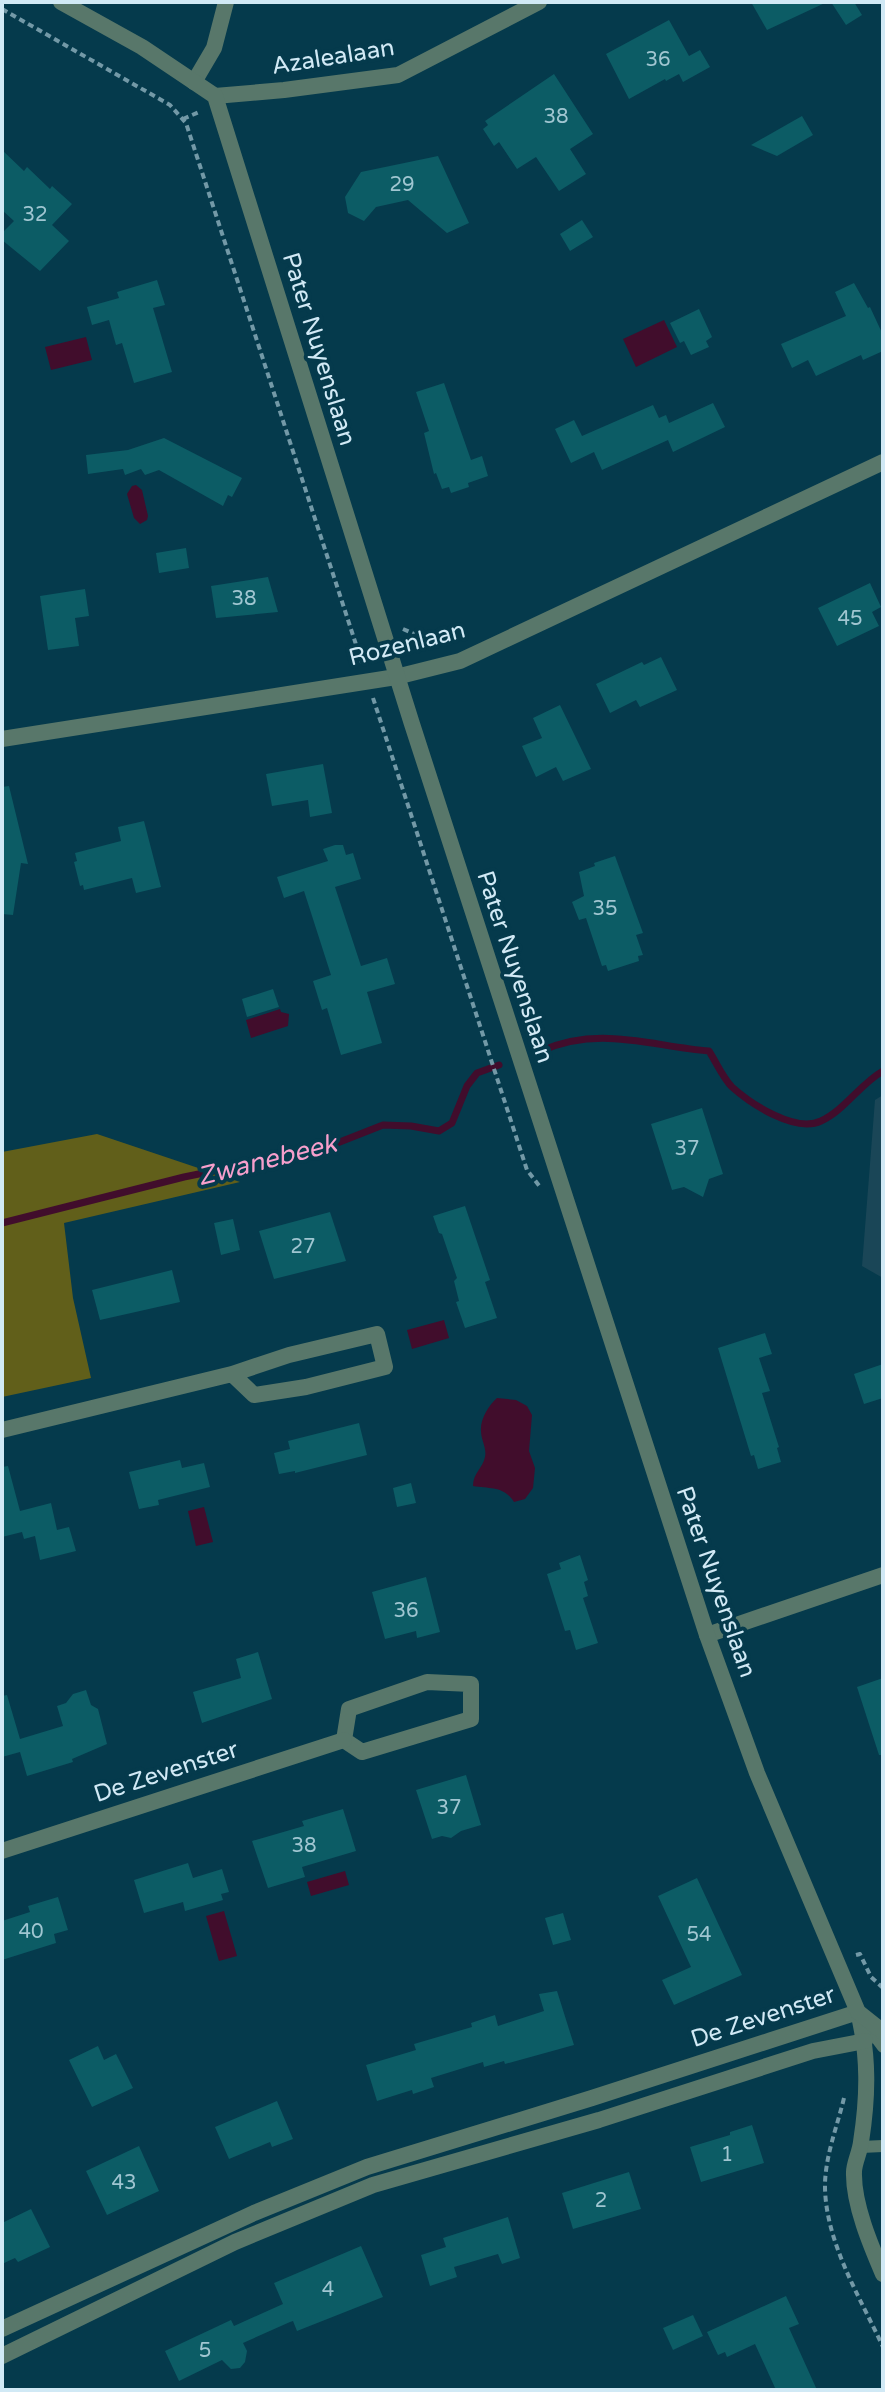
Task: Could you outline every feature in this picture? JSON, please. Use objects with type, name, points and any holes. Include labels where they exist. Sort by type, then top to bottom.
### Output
[{"type":"street","points":[[61,2],[142,47],[215,96]]},
{"type":"street","points":[[194,82],[214,48],[226,2]]},
{"type":"street","name":"Azalealaan","points":[[215,96],[398,75],[539,2]]},
{"type":"street","name":"Pater Nuyenslaan","points":[[215,96],[396,677],[707,1635],[757,1773],[858,2012],[865,2041],[868,2088],[861,2147],[854,2172],[864,2230],[883,2274]]},
{"type":"street","name":"Rozenlaan","points":[[2,739],[368,682],[460,661],[883,462]]},
{"type":"street","points":[[2,1430],[232,1374],[289,1355],[377,1334],[385,1367],[306,1387],[254,1395],[232,1374]]},
{"type":"street","points":[[707,1635],[883,1575]]},
{"type":"street","name":"De Zevenster","points":[[427,1682],[471,1684],[471,1719],[362,1752],[344,1740],[349,1709],[427,1682]]},
{"type":"street","name":"De Zevenster","points":[[2,1851],[344,1740]]},
{"type":"street","name":"Pater Nuyenslaan","points":[[858,2012],[883,2032]]},
{"type":"street","name":"De Zevenster","points":[[2,2329],[254,2213],[367,2167],[858,2012]]},
{"type":"street","name":"De Zevenster","points":[[2,2356],[235,2242],[373,2185],[599,2120],[813,2051],[865,2041]]},
{"type":"street","points":[[592,2098],[599,2120]]},
{"type":"street","points":[[367,2167],[373,2185]]},
{"type":"street","points":[[145,2262],[154,2281]]},
{"type":"lane","points":[[858,2012],[883,2047]]},
{"type":"lane","points":[[861,2147],[883,2146]]},
{"type":"path","points":[[2,9],[170,105],[186,123],[498,1083]]},
{"type":"path","points":[[354,641],[401,629],[428,642],[451,647]]},
{"type":"shaded area","points":[[664,320],[677,347],[636,367],[623,339]]},
{"type":"shaded area","points":[[86,337],[92,360],[51,370],[45,347]]},
{"type":"shaded area","points":[[136,485],[142,490],[148,516],[140,524],[134,518],[127,494]]},
{"type":"shaded area","points":[[280,1009],[289,1014],[288,1026],[251,1038],[246,1020]]},
{"type":"shaded area","points":[[883,1095],[883,1278],[862,1266],[875,1100]]},
{"type":"shaded area","points":[[97,1134],[240,1182],[64,1223],[73,1298],[91,1378],[2,1397],[2,1152]]},
{"type":"shaded area","points":[[444,1320],[449,1338],[412,1349],[407,1330]]},
{"type":"shaded area","points":[[497,1398],[516,1400],[527,1406],[532,1415],[529,1451],[535,1468],[533,1488],[525,1499],[514,1502],[501,1491],[473,1486],[485,1457],[482,1422]]},
{"type":"shaded area","points":[[204,1507],[213,1542],[196,1546],[188,1511]]},
{"type":"shaded area","points":[[345,1871],[349,1885],[311,1896],[307,1882]]},
{"type":"shaded area","points":[[224,1911],[237,1956],[219,1961],[206,1916]]},
{"type":"building","points":[[751,2],[827,2],[767,30]]},
{"type":"building","points":[[831,2],[854,2],[862,15],[846,25]]},
{"type":"building","points":[[669,20],[689,56],[700,50],[710,67],[683,82],[679,74],[665,79],[629,99],[606,54]]},
{"type":"building","points":[[554,74],[593,134],[570,149],[586,174],[559,191],[536,157],[517,169],[499,142],[494,146],[483,129],[488,125],[485,121]]},
{"type":"building","points":[[802,116],[813,135],[777,156],[751,145]]},
{"type":"building","points":[[2,150],[24,171],[27,167],[72,204],[52,225],[69,241],[40,271],[2,240],[2,233],[14,221],[2,210]]},
{"type":"building","points":[[438,156],[469,223],[447,233],[408,200],[376,207],[364,221],[348,213],[345,197],[361,172]]},
{"type":"building","points":[[582,220],[593,237],[570,251],[560,234]]},
{"type":"building","points":[[157,280],[165,305],[153,308],[172,372],[134,383],[122,343],[116,345],[109,320],[92,325],[87,307],[119,298],[117,292]]},
{"type":"building","points":[[854,283],[883,335],[883,351],[863,360],[861,355],[816,376],[808,360],[792,368],[781,344],[846,316],[835,292]]},
{"type":"building","points":[[699,309],[712,337],[706,341],[709,347],[691,355],[684,341],[680,343],[670,323]]},
{"type":"building","points":[[444,383],[471,460],[482,456],[488,476],[451,493],[449,487],[442,489],[434,474],[424,433],[429,431],[416,392]]},
{"type":"building","points":[[713,403],[725,427],[673,452],[668,440],[602,470],[594,452],[571,463],[555,429],[574,420],[582,436],[653,405],[659,418],[666,415],[669,423]]},
{"type":"building","points":[[164,438],[242,478],[223,506],[159,470],[145,475],[141,469],[125,475],[123,469],[88,474],[86,455],[128,450]]},
{"type":"building","points":[[186,548],[189,568],[159,573],[156,553]]},
{"type":"building","points":[[268,577],[278,612],[216,618],[211,586]]},
{"type":"building","points":[[870,583],[881,607],[872,612],[879,626],[837,646],[818,608]]},
{"type":"building","points":[[85,589],[89,616],[75,618],[79,646],[48,650],[40,596]]},
{"type":"building","points":[[661,657],[677,690],[640,707],[636,700],[610,713],[596,684],[642,662],[644,665]]},
{"type":"building","points":[[560,705],[591,769],[563,781],[556,767],[536,777],[522,746],[542,738],[533,718]]},
{"type":"building","points":[[323,764],[332,813],[310,817],[308,800],[272,806],[266,774]]},
{"type":"building","points":[[9,786],[28,864],[21,863],[13,915],[2,914],[2,787]]},
{"type":"building","points":[[144,821],[161,887],[136,893],[132,878],[84,890],[83,885],[80,886],[74,862],[77,861],[75,853],[121,841],[118,827]]},
{"type":"building","points":[[343,845],[346,855],[353,853],[361,879],[335,887],[361,966],[387,958],[395,984],[367,992],[382,1043],[341,1055],[327,1008],[322,1010],[313,981],[331,975],[304,891],[284,898],[277,877],[328,861],[323,849]]},
{"type":"building","points":[[615,856],[643,933],[636,935],[643,955],[638,956],[639,961],[608,971],[606,965],[602,966],[586,918],[579,920],[572,902],[584,896],[579,872]]},
{"type":"building","points":[[273,989],[279,1007],[247,1017],[242,999]]},
{"type":"building","points":[[702,1108],[723,1174],[709,1179],[703,1197],[684,1187],[672,1190],[651,1124]]},
{"type":"building","points":[[465,1206],[490,1280],[485,1282],[497,1318],[465,1328],[456,1302],[459,1301],[454,1281],[457,1278],[433,1216]]},
{"type":"building","points":[[330,1212],[346,1261],[274,1279],[259,1231]]},
{"type":"building","points":[[233,1219],[240,1250],[221,1255],[214,1223]]},
{"type":"building","points":[[172,1270],[180,1302],[100,1320],[92,1290]]},
{"type":"building","points":[[765,1333],[772,1354],[759,1358],[770,1391],[762,1393],[781,1462],[758,1469],[754,1455],[751,1456],[718,1348]]},
{"type":"building","points":[[883,1364],[883,1398],[864,1404],[854,1374]]},
{"type":"building","points":[[359,1423],[367,1455],[279,1474],[274,1453],[290,1449],[288,1441]]},
{"type":"building","points":[[180,1460],[182,1468],[204,1463],[210,1487],[158,1500],[159,1505],[139,1509],[129,1472]]},
{"type":"building","points":[[8,1466],[20,1511],[51,1503],[57,1530],[69,1527],[76,1551],[40,1560],[35,1536],[24,1539],[22,1532],[2,1537],[2,1467]]},
{"type":"building","points":[[411,1483],[416,1503],[397,1507],[393,1488]]},
{"type":"building","points":[[580,1555],[588,1580],[584,1582],[588,1596],[583,1598],[598,1643],[576,1650],[570,1630],[565,1631],[547,1574],[561,1569],[559,1563]]},
{"type":"building","points":[[426,1577],[440,1632],[417,1638],[416,1631],[385,1639],[372,1592]]},
{"type":"building","points":[[258,1652],[272,1699],[202,1723],[193,1692],[241,1678],[236,1659]]},
{"type":"building","points":[[883,1678],[883,1755],[879,1755],[857,1687]]},
{"type":"building","points":[[86,1690],[91,1705],[98,1709],[107,1744],[72,1759],[73,1762],[27,1776],[20,1752],[2,1757],[2,1696],[7,1695],[20,1739],[63,1726],[57,1706],[66,1703],[73,1694]]},
{"type":"building","points":[[466,1775],[481,1825],[461,1831],[451,1838],[442,1836],[432,1839],[416,1790]]},
{"type":"building","points":[[343,1809],[356,1851],[302,1867],[305,1877],[268,1888],[252,1841],[304,1826],[302,1821]]},
{"type":"building","points":[[188,1863],[193,1878],[222,1869],[229,1892],[221,1894],[223,1900],[185,1911],[183,1902],[144,1913],[134,1880]]},
{"type":"building","points":[[697,1878],[742,1975],[674,2005],[662,1980],[691,1967],[658,1896]]},
{"type":"building","points":[[58,1897],[68,1930],[54,1934],[56,1943],[2,1960],[2,1921],[30,1912],[28,1906]]},
{"type":"building","points":[[563,1913],[571,1940],[553,1945],[545,1918]]},
{"type":"building","points":[[557,1991],[574,2045],[505,2064],[504,2061],[484,2067],[483,2062],[431,2078],[434,2087],[377,2101],[366,2065],[416,2050],[414,2044],[472,2027],[471,2023],[495,2015],[498,2026],[544,2011],[539,1994]]},
{"type":"building","points":[[98,2046],[104,2060],[116,2054],[133,2088],[92,2107],[69,2060]]},
{"type":"building","points":[[277,2101],[293,2139],[272,2147],[270,2142],[229,2159],[215,2127]]},
{"type":"building","points":[[752,2125],[764,2163],[701,2182],[690,2147]]},
{"type":"building","points":[[139,2146],[159,2191],[107,2215],[86,2171]]},
{"type":"building","points":[[629,2172],[641,2209],[573,2229],[562,2193]]},
{"type":"building","points":[[31,2209],[50,2247],[18,2262],[15,2258],[2,2264],[2,2223]]},
{"type":"building","points":[[508,2217],[520,2258],[502,2264],[498,2254],[454,2267],[457,2277],[430,2286],[421,2255],[446,2247],[443,2238]]},
{"type":"building","points":[[361,2246],[383,2297],[297,2331],[293,2321],[290,2322],[243,2343],[247,2351],[240,2368],[231,2369],[222,2360],[179,2381],[165,2351],[231,2320],[234,2326],[283,2304],[274,2283]]},
{"type":"building","points":[[786,2296],[799,2324],[789,2328],[817,2390],[776,2390],[755,2344],[727,2357],[725,2352],[718,2355],[707,2332]]},
{"type":"building","points":[[693,2315],[703,2336],[673,2350],[663,2328]]},
{"type":"waterway","name":"Zwanebeek","points":[[541,1051],[562,1043],[604,1038],[709,1051],[726,1079],[740,1094],[774,1115],[810,1124],[830,1116],[883,1071]]},
{"type":"waterway","name":"Zwanebeek","points":[[2,1223],[184,1177],[322,1149],[383,1125],[439,1131],[452,1123],[467,1086],[477,1073],[499,1065]]}]
